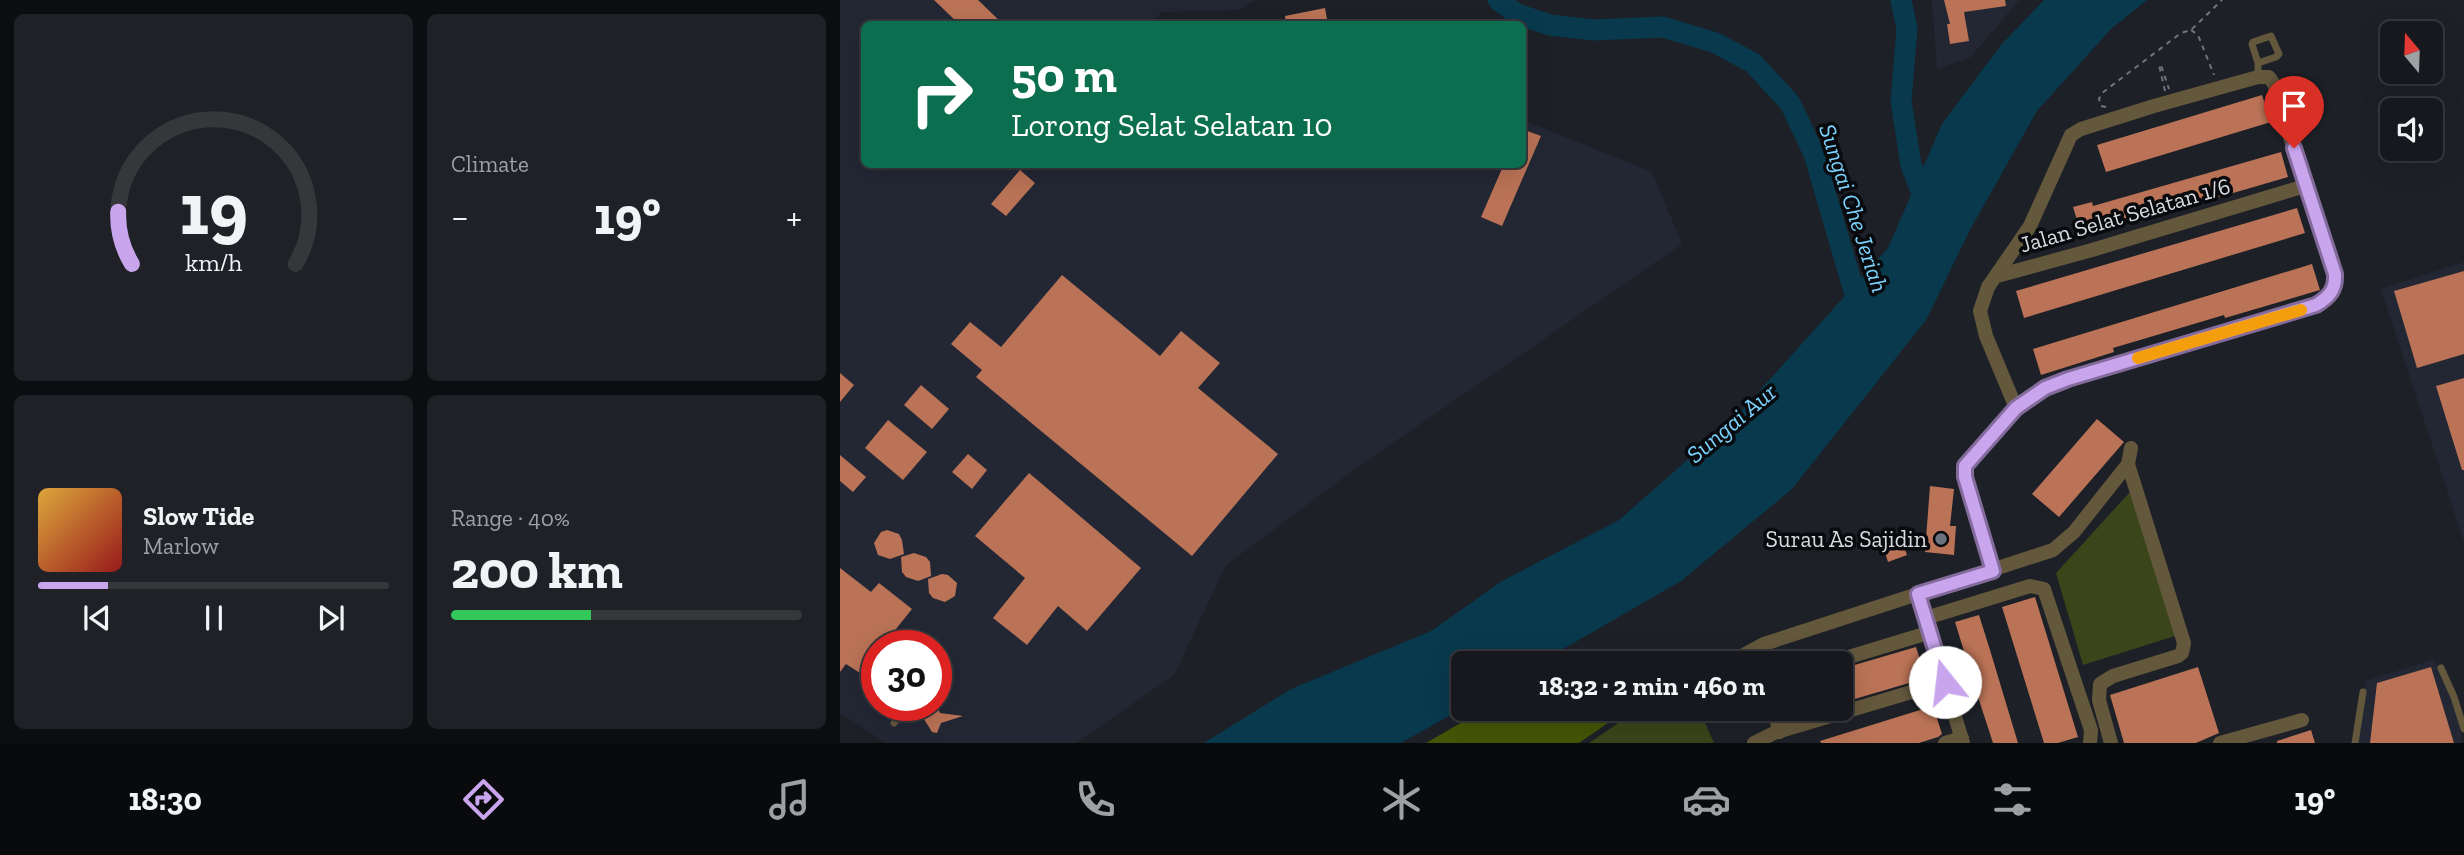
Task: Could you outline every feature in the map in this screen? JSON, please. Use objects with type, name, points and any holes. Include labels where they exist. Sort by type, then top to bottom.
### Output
[{"type":"street","points":[[1993,571],[1965,477],[1965,466],[2016,408],[2045,388],[2068,379],[2316,305],[2332,292],[2336,285],[2335,274],[2274,84],[2262,73],[2081,129],[2071,135],[2030,226],[1988,287],[1980,311],[1986,336],[2016,408]]},
{"type":"street","name":"Jalan Selat Selatan 1/6","points":[[1997,276],[2305,186]]},
{"type":"street","points":[[2111,743],[2099,700],[2100,684],[2113,676],[2178,656],[2183,649],[2129,464],[2131,448]]},
{"type":"street","points":[[1752,651],[2053,550],[2065,542],[2129,464]]},
{"type":"street","points":[[1926,618],[2030,586],[2044,589],[2091,730],[2090,743]]},
{"type":"street","points":[[1918,594],[1963,740],[1945,743]]},
{"type":"street","points":[[1853,656],[1931,632]]},
{"type":"street","points":[[1755,743],[1780,732],[1945,682]]},
{"type":"street","points":[[2221,743],[2302,720]]},
{"type":"street","points":[[1777,721],[1780,732]]},
{"type":"lane","points":[[2441,668],[2464,729]]},
{"type":"lane","points":[[2355,743],[2363,692]]},
{"type":"path","points":[[2108,108],[2101,106],[2099,99],[2102,93],[2181,33],[2191,30],[2222,0]]},
{"type":"path","points":[[2191,30],[2198,35],[2214,75]]},
{"type":"path","points":[[2158,65],[2161,65],[2169,88],[2165,90],[2158,65]]},
{"type":"shaded area","points":[[840,0],[1254,0],[1240,10],[1161,12],[1155,21],[861,21],[861,168],[1526,168],[1526,121],[1652,172],[1682,244],[1362,464],[1226,565],[1174,675],[1076,743],[886,743],[840,713]]},
{"type":"shaded area","points":[[1932,0],[2019,0],[1971,57],[1937,69]]},
{"type":"shaded area","points":[[2464,262],[2464,542],[2381,289]]},
{"type":"shaded area","points":[[2434,659],[2458,715],[2462,743],[2358,743],[2366,681]]},
{"type":"green space","points":[[2130,492],[2175,636],[2083,665],[2056,573]]},
{"type":"green space","points":[[1464,721],[1611,721],[1579,743],[1426,743]]},
{"type":"green space","points":[[1621,721],[1704,721],[1714,743],[1589,743]]},
{"type":"water","name":"Sungai Aur","points":[[2044,0],[2147,0],[2111,29],[2037,111],[1971,228],[1926,320],[1792,489],[1681,581],[1560,651],[1451,651],[1451,715],[1401,743],[1204,743],[1291,689],[1431,631],[1502,581],[1619,520],[1735,418],[1888,248],[1942,124],[2001,45]]},
{"type":"building","points":[[934,0],[978,0],[1000,21],[956,21]]},
{"type":"building","points":[[1944,0],[2005,0],[2006,6],[1964,12],[1969,41],[1950,44],[1947,24],[1950,24]]},
{"type":"building","points":[[1325,8],[1327,21],[1286,21],[1285,16]]},
{"type":"building","points":[[2262,95],[2271,122],[2106,172],[2097,145]]},
{"type":"building","points":[[1526,130],[1541,136],[1502,226],[1481,217],[1502,168],[1526,168]]},
{"type":"building","points":[[2281,152],[2288,177],[2192,205],[2191,201],[2081,233],[2073,207],[2092,202],[2093,206]]},
{"type":"building","points":[[1020,170],[1035,183],[1006,216],[991,204]]},
{"type":"building","points":[[2297,208],[2305,233],[2024,318],[2016,291]]},
{"type":"building","points":[[2312,264],[2320,290],[2113,348],[2114,352],[2041,375],[2033,349]]},
{"type":"building","points":[[2464,271],[2464,354],[2417,368],[2394,291]]},
{"type":"building","points":[[1062,275],[1160,356],[1181,331],[1220,363],[1198,388],[1278,454],[1192,556],[976,377],[982,370],[951,344],[970,322],[1001,347]]},
{"type":"building","points":[[840,373],[854,385],[840,402]]},
{"type":"building","points":[[2464,378],[2464,470],[2462,470],[2436,386]]},
{"type":"building","points":[[921,385],[949,409],[932,429],[904,405]]},
{"type":"building","points":[[2097,419],[2124,442],[2059,517],[2032,494]]},
{"type":"building","points":[[888,420],[927,452],[903,480],[865,448]]},
{"type":"building","points":[[968,454],[987,470],[972,489],[952,472]]},
{"type":"building","points":[[840,455],[866,477],[853,492],[840,481]]},
{"type":"building","points":[[1029,473],[1141,568],[1087,631],[1058,606],[1027,645],[993,618],[1025,578],[975,536]]},
{"type":"building","points":[[1930,486],[1954,489],[1950,526],[1956,526],[1954,555],[1925,552]]},
{"type":"building","points":[[887,530],[899,534],[904,554],[890,559],[878,555],[874,543],[881,532]]},
{"type":"building","points":[[1901,539],[1907,555],[1888,562],[1883,546]]},
{"type":"building","points":[[914,553],[926,557],[930,562],[931,576],[918,581],[906,577],[902,572],[901,557]]},
{"type":"building","points":[[840,568],[871,592],[879,583],[912,609],[895,630],[861,630],[861,674],[846,664],[840,672]]},
{"type":"building","points":[[942,574],[948,575],[957,583],[955,596],[945,602],[933,598],[929,593],[928,579]]},
{"type":"building","points":[[2035,597],[2078,737],[2058,743],[2044,743],[2002,607]]},
{"type":"building","points":[[1979,615],[2018,743],[1993,743],[1955,622]]},
{"type":"building","points":[[1916,647],[1926,678],[1853,699],[1853,665]]},
{"type":"building","points":[[2198,667],[2219,733],[2196,743],[2124,743],[2110,695]]},
{"type":"building","points":[[2431,667],[2454,743],[2370,743],[2377,683]]},
{"type":"building","points":[[1933,706],[1942,734],[1919,743],[1820,741]]},
{"type":"building","points":[[925,721],[947,721],[941,723],[937,733],[932,732]]},
{"type":"building","points":[[2311,730],[2315,743],[2277,743],[2277,741]]},
{"type":"waterway","name":"Sungai Che Jeriah","points":[[1498,0],[1517,14],[1550,25],[1593,30],[1663,27],[1716,43],[1753,63],[1790,103],[1814,154],[1861,315]]},
{"type":"waterway","points":[[1901,0],[1907,29],[1901,101],[1911,165],[1927,207]]},
{"type":"slow traffic","points":[[2138,358],[2301,310]]},
{"type":"place","name":"Surau As Sajidin","points":[[1941,539]]},
{"type":"route","points":[[1945,682],[1918,594],[1993,571],[1964,471],[1967,462],[2016,408],[2045,388],[2068,379],[2316,305],[2332,292],[2336,285],[2335,274],[2294,148]]}]
